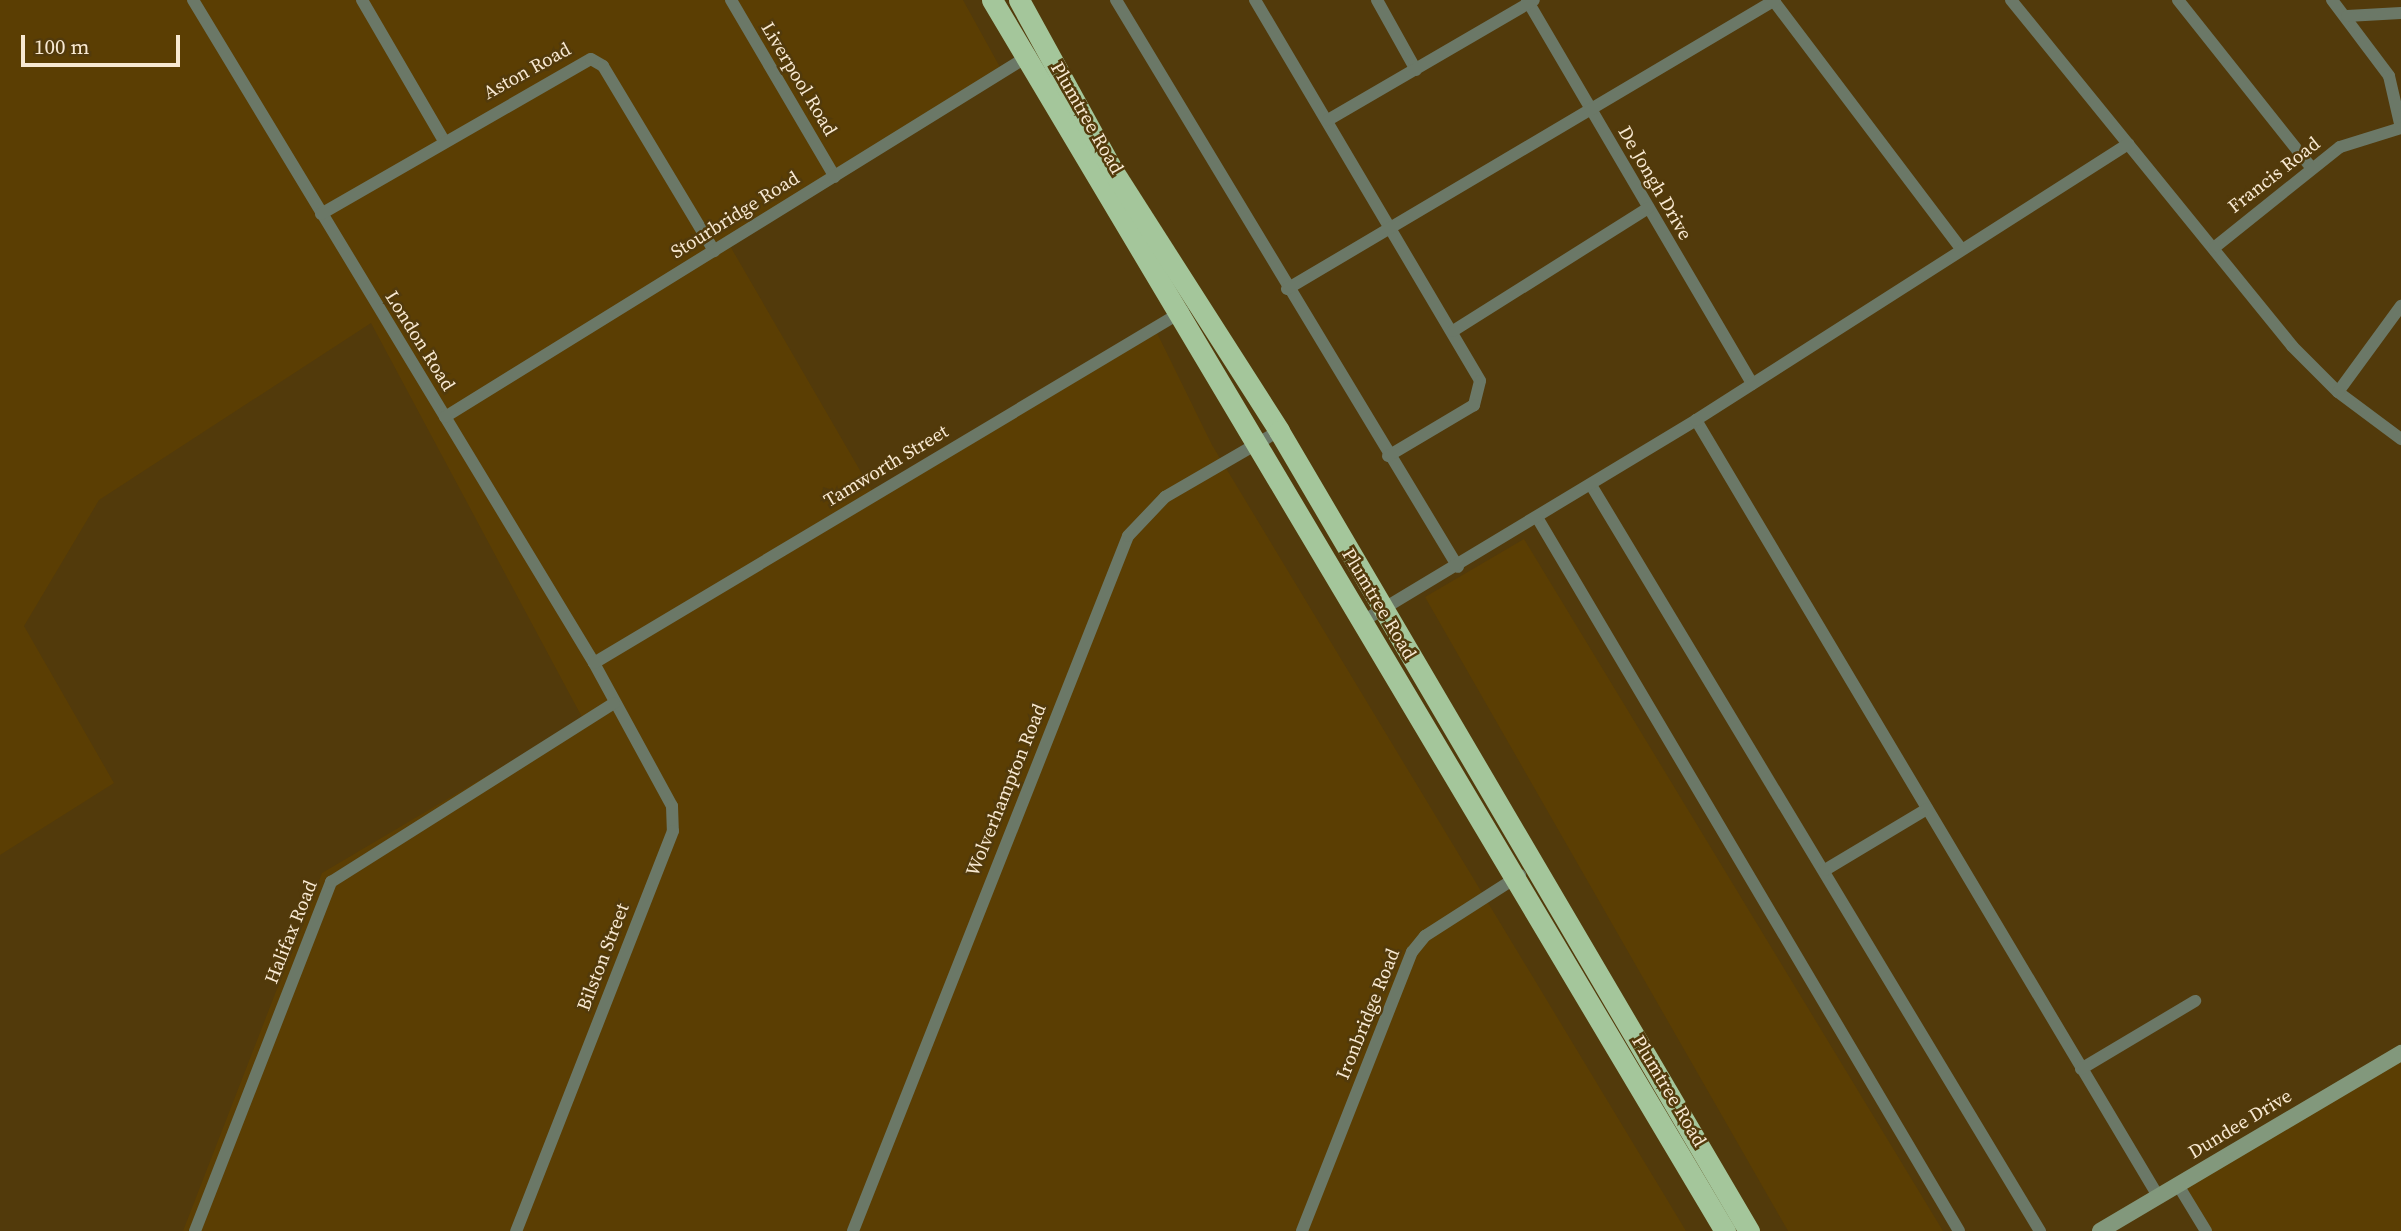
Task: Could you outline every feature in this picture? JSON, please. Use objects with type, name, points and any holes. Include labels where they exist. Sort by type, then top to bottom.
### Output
[{"type":"highway","name":"Plumtree Road","points":[[992,0],[1725,1231]]},
{"type":"highway","name":"Plumtree Road","points":[[1019,0],[1113,171],[1279,431],[1749,1231]]},
{"type":"street","name":"London Road","points":[[193,0],[594,663],[614,703]]},
{"type":"street","points":[[362,0],[444,141]]},
{"type":"street","name":"Liverpool Road","points":[[731,0],[835,177]]},
{"type":"street","points":[[1116,0],[1287,289],[1458,567]]},
{"type":"street","points":[[1255,0],[1453,331],[1480,381],[1478,401],[1388,456]]},
{"type":"street","points":[[1377,0],[1416,69]]},
{"type":"street","points":[[1287,289],[1389,224],[1774,0],[1961,248]]},
{"type":"street","points":[[2011,0],[2215,247],[2248,295],[2337,393],[2401,439]]},
{"type":"street","points":[[2178,0],[2311,167]]},
{"type":"street","points":[[2332,0],[2347,16],[2389,76],[2401,128]]},
{"type":"street","points":[[1328,120],[1530,1]]},
{"type":"street","name":"De Jongh Drive","points":[[1530,1],[1589,108],[1752,384]]},
{"type":"street","points":[[2347,16],[2401,13]]},
{"type":"street","name":"Stourbridge Road","points":[[445,417],[1046,46]]},
{"type":"street","name":"Aston Road","points":[[321,214],[578,61],[597,61],[714,251]]},
{"type":"street","name":"Francis Road","points":[[2215,247],[2311,167],[2357,138],[2401,128]]},
{"type":"street","points":[[1363,621],[1538,519],[2128,144]]},
{"type":"street","points":[[1453,331],[1648,208]]},
{"type":"street","name":"Tamworth Street","points":[[594,663],[1199,302]]},
{"type":"street","points":[[2337,393],[2401,306]]},
{"type":"street","points":[[1696,420],[2158,1196]]},
{"type":"street","name":"Wolverhampton Road","points":[[853,1231],[1108,573],[1128,536],[1165,497],[1279,431]]},
{"type":"street","points":[[1591,485],[2040,1231]]},
{"type":"street","points":[[1538,519],[1959,1231]]},
{"type":"street","name":"Halifax Road","points":[[195,1231],[331,882],[614,703]]},
{"type":"street","name":"Bilston Street","points":[[516,1231],[673,831],[672,806],[614,703]]},
{"type":"street","points":[[1825,870],[1927,809]]},
{"type":"street","name":"Ironbridge Road","points":[[1302,1231],[1412,952],[1425,936],[1535,866]]},
{"type":"street","points":[[2081,1069],[2195,1001]]},
{"type":"street","name":"Dundee Drive","points":[[2100,1231],[2401,1053]]},
{"type":"street","points":[[2178,1185],[2206,1231]]},
{"type":"shaded area","points":[[0,0],[963,0],[1001,69],[726,239],[876,498],[1157,333],[1212,445],[1686,1231],[183,1231],[322,873],[583,719],[371,323],[99,500],[24,626],[114,783],[0,855]]},
{"type":"shaded area","points":[[1524,539],[1943,1231],[1788,1231],[1425,597]]},
{"type":"shaded area","points":[[2401,1062],[2401,1231],[2211,1231],[2185,1188]]}]
